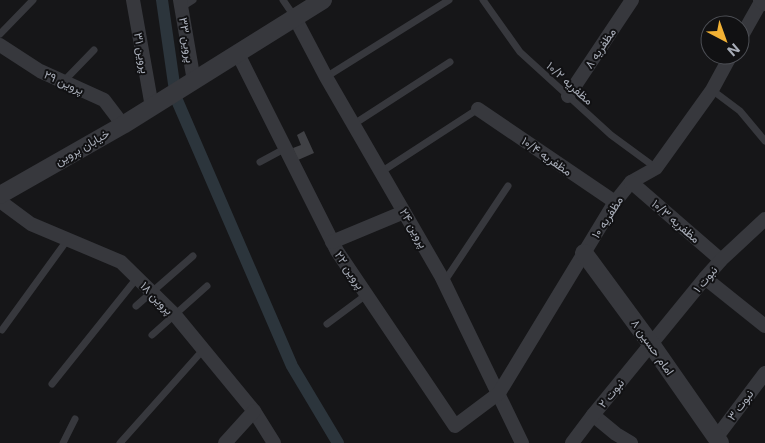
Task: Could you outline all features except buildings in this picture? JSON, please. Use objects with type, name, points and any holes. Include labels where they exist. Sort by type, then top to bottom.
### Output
[{"type":"street","name":"پروین ۳۱","points":[[133,0],[158,103]]},
{"type":"street","points":[[188,85],[323,0]]},
{"type":"street","name":"مظفریه ۸","points":[[568,96],[632,0]]},
{"type":"street","points":[[750,22],[763,1]]},
{"type":"street","name":"پروین ۳۳","points":[[185,2],[188,85]]},
{"type":"street","name":"پروین ۲۴","points":[[295,18],[326,77],[444,282],[522,443]]},
{"type":"street","name":"پروین ۲۹","points":[[0,45],[40,71],[104,100],[123,125]]},
{"type":"street","name":"پروین ۲۲","points":[[238,54],[332,242],[455,426],[499,393]]},
{"type":"street","name":"مظفریه ۱۰","points":[[499,393],[615,202],[631,182],[656,168],[712,90],[726,65]]},
{"type":"street","name":"خیابان پروین","points":[[0,195],[123,125],[188,85]]},
{"type":"street","name":"مظفریه ۱۰/۴","points":[[478,109],[615,202]]},
{"type":"street","name":"مظفریه ۱۰/۳","points":[[631,182],[721,260]]},
{"type":"street","name":"پروین ۱۸","points":[[0,202],[31,224],[121,262],[175,315],[254,411],[274,443]]},
{"type":"street","points":[[332,242],[404,212]]},
{"type":"street","name":"نبوت ۱","points":[[651,344],[721,260],[765,219]]},
{"type":"street","name":"امام حسین ۸","points":[[584,253],[718,440]]},
{"type":"street","points":[[705,278],[765,326]]},
{"type":"street","name":"نبوت ۲","points":[[572,443],[651,344]]},
{"type":"street","name":"نبوت ۳","points":[[718,440],[765,373]]},
{"type":"street","points":[[225,443],[254,411]]},
{"type":"street","points":[[593,415],[631,443]]},
{"type":"lane","points":[[0,34],[33,0]]},
{"type":"lane","points":[[283,0],[295,18]]},
{"type":"lane","points":[[326,77],[449,0]]},
{"type":"lane","name":"مظفریه ۱۰/۲","points":[[483,0],[520,52],[611,135],[656,168]]},
{"type":"lane","points":[[64,81],[94,50]]},
{"type":"lane","points":[[354,124],[450,62]]},
{"type":"lane","points":[[712,90],[740,111],[765,141]]},
{"type":"lane","points":[[381,172],[478,109]]},
{"type":"lane","points":[[260,162],[286,148]]},
{"type":"lane","points":[[444,282],[508,186]]},
{"type":"lane","points":[[2,330],[68,238]]},
{"type":"lane","points":[[136,306],[193,256]]},
{"type":"lane","points":[[52,384],[137,278]]},
{"type":"lane","points":[[152,336],[207,286]]},
{"type":"lane","points":[[327,324],[366,295]]},
{"type":"lane","points":[[120,443],[204,350]]},
{"type":"lane","points":[[62,443],[74,419]]},
{"type":"waterway","points":[[162,0],[176,98],[292,366],[338,443]]}]
